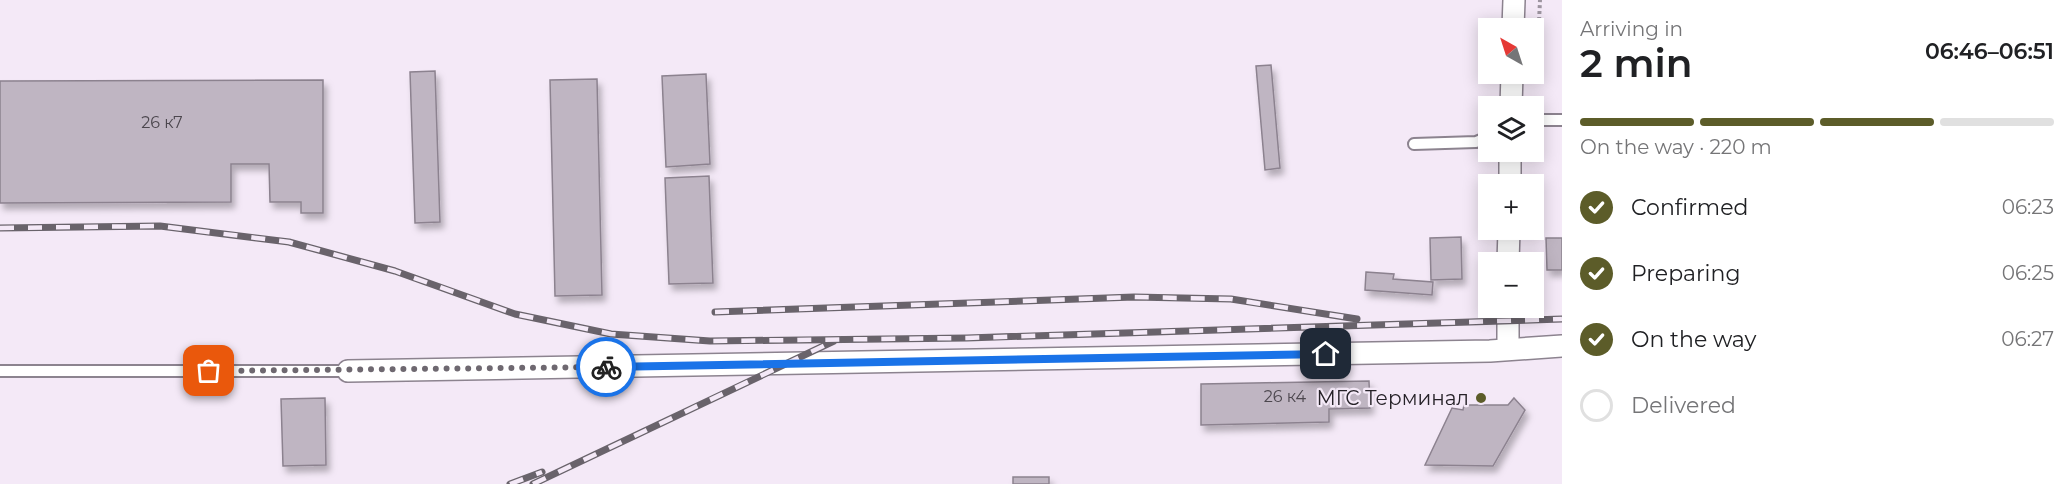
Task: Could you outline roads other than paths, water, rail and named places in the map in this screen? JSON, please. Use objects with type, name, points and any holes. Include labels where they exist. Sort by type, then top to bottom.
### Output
[{"type":"street","points":[[1513,18],[1514,0]]},
{"type":"street","points":[[1508,318],[1508,349]]},
{"type":"street","points":[[348,372],[1508,349],[1562,346]]},
{"type":"lane","points":[[1544,120],[1562,120]]},
{"type":"lane","points":[[1413,144],[1478,141]]},
{"type":"lane","points":[[0,371],[348,372]]},
{"type":"railway","points":[[0,228],[160,226],[289,242],[395,271],[515,314],[611,334],[710,341],[967,338],[1562,319]]},
{"type":"railway","points":[[715,312],[1134,297],[1231,299],[1357,319]]},
{"type":"railway","points":[[533,484],[834,341]]},
{"type":"railway","points":[[510,484],[542,472]]},
{"type":"place","name":"МГС Терминал","points":[[1481,398]]}]
